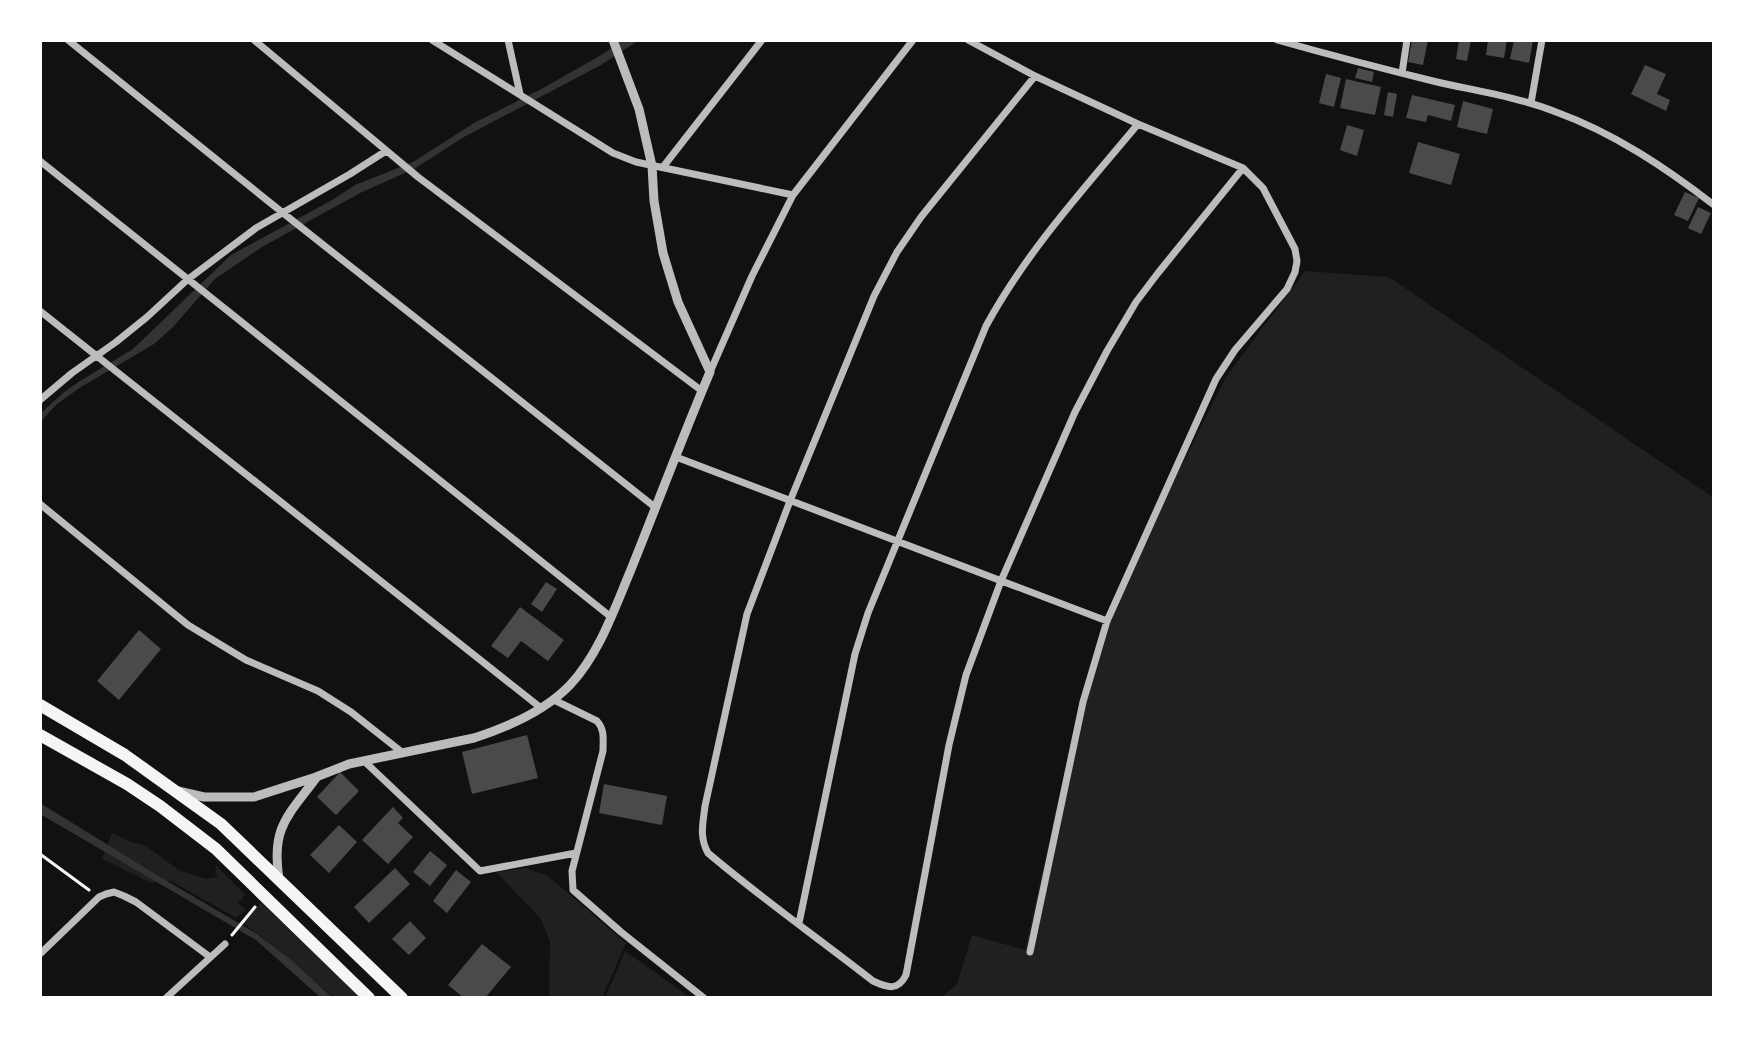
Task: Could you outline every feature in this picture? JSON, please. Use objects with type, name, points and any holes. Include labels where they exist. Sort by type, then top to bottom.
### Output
[{"type":"highway","points":[[40,705],[125,755],[221,824],[402,998]]},
{"type":"highway","points":[[40,735],[127,784],[216,849],[369,998]]},
{"type":"street","points":[[68,40],[656,508]]},
{"type":"street","points":[[254,40],[418,177],[702,391]]},
{"type":"street","points":[[432,40],[613,153],[636,162],[793,195]]},
{"type":"street","points":[[508,40],[520,94]]},
{"type":"street","points":[[613,40],[658,166],[654,201],[663,253],[678,302],[710,372]]},
{"type":"street","points":[[658,166],[762,40]]},
{"type":"street","points":[[175,790],[204,797],[254,797],[349,764],[491,733],[554,700],[570,684],[583,669],[611,617],[710,372],[752,276],[793,195],[913,40]]},
{"type":"street","points":[[968,40],[1035,76],[1138,124],[1243,168],[1263,188],[1295,249],[1297,261],[1287,289],[1235,350],[1216,379],[1107,621],[1083,702],[1030,952]]},
{"type":"street","points":[[1277,40],[1558,112],[1618,140],[1714,205]]},
{"type":"street","points":[[1402,73],[1407,40]]},
{"type":"street","points":[[1531,103],[1542,40]]},
{"type":"street","points":[[1035,76],[921,217],[897,252],[874,296],[747,614],[705,806],[701,833],[708,853],[755,892],[873,981],[884,986],[894,987],[902,983],[906,975],[949,745],[966,675],[1001,581],[1075,412],[1136,302],[1243,168]]},
{"type":"street","points":[[799,923],[855,654],[868,613],[986,326],[1043,238],[1138,124]]},
{"type":"street","points":[[40,400],[72,373],[100,359],[256,228],[386,151]]},
{"type":"street","points":[[40,161],[611,617]]},
{"type":"street","points":[[40,311],[541,708]]},
{"type":"street","points":[[676,457],[1107,621]]},
{"type":"street","points":[[40,504],[188,625],[246,660],[318,691],[351,712],[403,753]]},
{"type":"street","points":[[554,700],[597,721],[604,733],[603,751],[576,853],[571,881],[573,890],[704,998]]},
{"type":"street","points":[[364,761],[480,871],[576,853]]},
{"type":"street","points":[[279,879],[276,843],[282,826],[316,777]]},
{"type":"street","points":[[40,954],[99,897],[114,892],[136,902],[210,957]]},
{"type":"street","points":[[166,998],[225,944]]},
{"type":"path","points":[[40,854],[99,897]]},
{"type":"path","points":[[233,933],[250,913]]},
{"type":"shaded area","points":[[623,40],[639,40],[601,65],[464,137],[414,169],[362,192],[262,247],[215,279],[154,344],[57,404],[40,426],[40,414],[64,392],[133,349],[231,255],[355,185],[413,162],[474,123],[545,87]]},
{"type":"shaded area","points":[[1305,271],[1389,277],[1714,498],[1714,998],[940,998],[957,984],[972,935],[1025,950],[1079,707],[1105,619],[1226,377]]},
{"type":"shaded area","points":[[40,803],[254,932],[333,998],[321,998],[256,940],[40,814]]},
{"type":"shaded area","points":[[112,833],[146,846],[179,870],[206,879],[217,877],[215,864],[245,895],[238,903],[246,910],[236,918],[171,881],[151,883],[102,859]]},
{"type":"shaded area","points":[[526,868],[548,876],[626,943],[602,998],[549,998],[550,942],[541,919],[496,872]]},
{"type":"shaded area","points":[[261,902],[362,998],[335,998],[244,923]]},
{"type":"shaded area","points":[[625,951],[691,998],[605,998]]},
{"type":"building","points":[[1412,40],[1428,40],[1423,65],[1408,62]]},
{"type":"building","points":[[1459,40],[1471,40],[1467,61],[1456,59]]},
{"type":"building","points":[[1488,40],[1507,40],[1504,58],[1486,55]]},
{"type":"building","points":[[1514,40],[1533,40],[1529,63],[1510,59]]},
{"type":"building","points":[[1645,65],[1666,74],[1657,94],[1670,100],[1666,111],[1631,94]]},
{"type":"building","points":[[1358,68],[1374,72],[1372,82],[1355,78]]},
{"type":"building","points":[[1326,74],[1341,78],[1334,107],[1319,103]]},
{"type":"building","points":[[1346,79],[1381,87],[1375,115],[1340,108]]},
{"type":"building","points":[[1388,92],[1397,94],[1393,117],[1384,115]]},
{"type":"building","points":[[1412,95],[1455,105],[1451,121],[1428,115],[1426,122],[1406,118]]},
{"type":"building","points":[[1463,101],[1493,109],[1487,134],[1457,127]]},
{"type":"building","points":[[1347,125],[1364,130],[1357,156],[1340,150]]},
{"type":"building","points":[[1418,142],[1460,154],[1451,185],[1409,173]]},
{"type":"building","points":[[1685,192],[1699,198],[1688,221],[1674,215]]},
{"type":"building","points":[[1698,207],[1711,213],[1701,234],[1688,228]]},
{"type":"building","points":[[546,582],[557,589],[542,612],[531,604]]},
{"type":"building","points":[[520,607],[564,640],[548,661],[521,641],[508,658],[491,646]]},
{"type":"building","points":[[139,630],[161,649],[119,700],[97,681]]},
{"type":"building","points":[[527,735],[538,778],[472,794],[462,752]]},
{"type":"building","points":[[340,772],[359,791],[336,815],[317,797]]},
{"type":"building","points":[[604,784],[667,796],[662,825],[599,813]]},
{"type":"building","points":[[393,807],[403,818],[398,823],[413,837],[388,864],[362,840]]},
{"type":"building","points":[[339,825],[357,842],[329,873],[310,855]]},
{"type":"building","points":[[430,851],[447,865],[430,886],[413,872]]},
{"type":"building","points":[[395,868],[410,884],[369,923],[354,907]]},
{"type":"building","points":[[456,870],[471,882],[447,913],[433,901]]},
{"type":"building","points":[[410,921],[426,938],[409,955],[392,939]]},
{"type":"building","points":[[482,944],[511,967],[485,998],[464,998],[448,985]]}]
